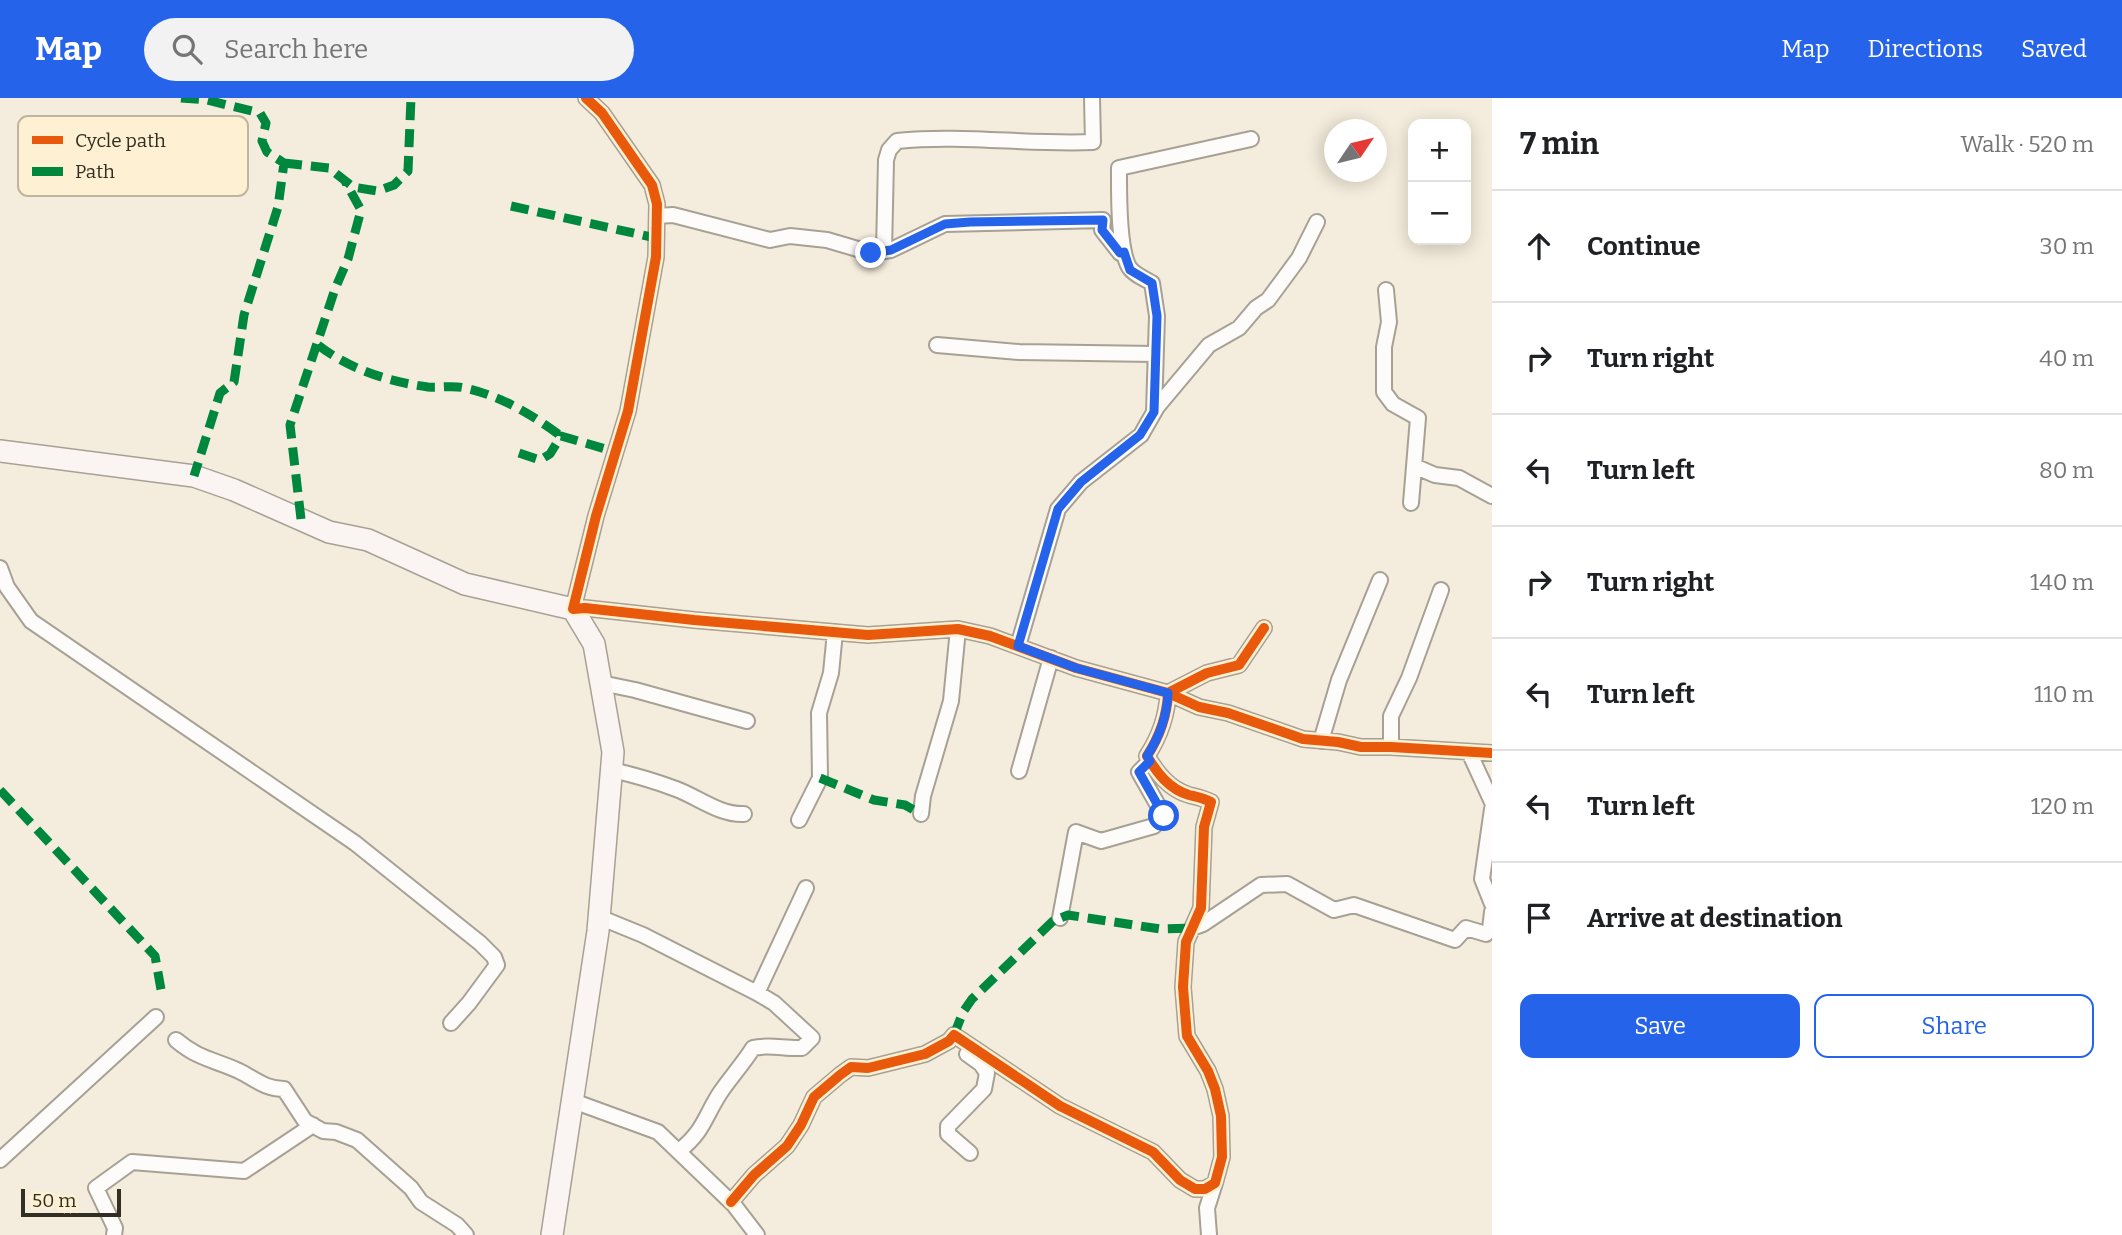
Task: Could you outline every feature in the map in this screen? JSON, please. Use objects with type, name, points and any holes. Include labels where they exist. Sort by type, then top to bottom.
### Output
[{"type":"street","points":[[551,1235],[599,918],[614,752],[594,644],[573,609],[596,516],[628,411],[656,257],[657,204],[652,185],[603,113],[586,98]]},
{"type":"street","points":[[884,251],[886,160],[889,150],[897,141],[1058,144],[1093,142],[1092,98]]},
{"type":"street","points":[[1154,412],[1157,316],[1152,283],[1130,270],[1124,252],[1119,168],[1251,139]]},
{"type":"street","points":[[657,216],[673,215],[771,240],[790,236],[827,240],[871,253],[891,250],[945,224],[1103,220],[1102,230],[1120,253],[1124,252]]},
{"type":"street","points":[[1018,646],[1058,509],[1081,482],[1140,435],[1154,412],[1209,345],[1239,328],[1256,308],[1268,300],[1299,258],[1317,222]]},
{"type":"street","points":[[1386,290],[1390,322],[1384,347],[1384,392],[1393,404],[1418,418],[1411,503]]},
{"type":"street","points":[[937,345],[1019,352],[1155,354]]},
{"type":"street","points":[[0,451],[194,476],[330,532],[368,540],[465,584],[573,609],[883,635],[958,629],[990,636],[1076,668],[1168,693],[1199,707],[1228,713],[1303,740],[1361,747],[1492,753]]},
{"type":"street","points":[[1414,466],[1435,475],[1459,478],[1492,496]]},
{"type":"street","points":[[0,568],[7,587],[31,621],[355,843],[494,957],[497,965],[451,1023]]},
{"type":"street","points":[[1321,741],[1339,680],[1380,580]]},
{"type":"street","points":[[1391,747],[1391,716],[1409,678],[1441,590]]},
{"type":"street","points":[[1168,693],[1207,673],[1239,665],[1264,628]]},
{"type":"street","points":[[920,814],[951,702],[958,629]]},
{"type":"street","points":[[799,820],[820,778],[820,713],[831,673],[835,632]]},
{"type":"street","points":[[1019,771],[1051,658]]},
{"type":"street","points":[[601,683],[747,721]]},
{"type":"street","points":[[1168,693],[1167,712],[1159,737],[1147,756],[1157,773],[1172,786],[1211,802],[1204,827],[1201,908],[1186,943],[1183,986],[1187,1036],[1208,1070],[1221,1116],[1222,1157],[1207,1208],[1209,1235]]},
{"type":"street","points":[[1469,752],[1492,802]]},
{"type":"street","points":[[1060,918],[1076,832],[1101,841],[1154,826],[1164,816],[1139,772],[1150,761]]},
{"type":"street","points":[[612,770],[679,790],[711,806],[744,814]]},
{"type":"street","points":[[1492,809],[1482,880],[1492,904]]},
{"type":"street","points":[[1192,928],[1261,885],[1287,884],[1334,910],[1354,905],[1455,940],[1466,928],[1486,934],[1490,929],[1492,912]]},
{"type":"street","points":[[757,993],[806,888]]},
{"type":"street","points":[[599,918],[643,935],[757,993],[774,1003],[812,1038],[802,1048],[763,1045],[753,1048],[719,1095],[693,1140],[679,1152]]},
{"type":"street","points":[[0,1160],[156,1017]]},
{"type":"street","points":[[731,1202],[754,1175],[787,1146],[801,1125],[814,1097],[840,1075],[851,1068],[868,1068],[925,1054],[949,1041],[954,1035],[1060,1106],[1153,1152],[1180,1180],[1195,1189],[1205,1189],[1215,1183]]},
{"type":"street","points":[[176,1040],[200,1058],[242,1072],[271,1089],[284,1089],[305,1121],[323,1131],[336,1132],[357,1140],[411,1188],[421,1202],[457,1225],[467,1235]]},
{"type":"street","points":[[949,1041],[981,1064],[987,1073],[984,1089],[948,1126],[948,1134],[970,1153]]},
{"type":"street","points":[[573,1101],[646,1125],[658,1132],[731,1202],[757,1235]]},
{"type":"street","points":[[114,1235],[114,1228],[96,1188],[132,1162],[244,1171],[313,1125]]},
{"type":"marked path","points":[[181,98],[207,100],[260,113],[266,123],[262,141],[267,152],[284,163],[278,207],[244,315],[234,382],[220,393],[194,476]]},
{"type":"marked path","points":[[284,163],[329,168],[353,187],[377,191],[394,185],[408,171],[411,98]]},
{"type":"marked path","points":[[301,519],[290,425],[335,289],[348,259],[361,210],[345,181]]},
{"type":"marked path","points":[[511,206],[656,238]]},
{"type":"marked path","points":[[318,345],[356,368],[384,378],[428,387],[460,387],[478,391],[527,413],[561,436]]},
{"type":"marked path","points":[[519,453],[540,460],[550,454],[561,436],[616,452]]},
{"type":"marked path","points":[[820,778],[874,800],[905,805],[921,814]]},
{"type":"marked path","points":[[0,790],[155,956],[162,995]]},
{"type":"marked path","points":[[954,1035],[963,1012],[972,999],[1053,921],[1068,915],[1160,929],[1192,928]]},
{"type":"cycle path","points":[[586,98],[602,113],[652,185],[657,204],[656,257],[628,411],[596,516],[573,609],[868,635],[958,629],[990,636],[1076,668],[1168,693],[1199,707],[1228,713],[1303,739],[1361,747],[1492,753]]},
{"type":"cycle path","points":[[731,1202],[754,1175],[787,1146],[801,1125],[814,1097],[840,1075],[851,1067],[868,1068],[925,1054],[949,1041],[954,1035],[1060,1106],[1153,1152],[1180,1180],[1195,1189],[1205,1189],[1215,1183],[1222,1157],[1221,1116],[1208,1071],[1187,1036],[1183,987],[1186,942],[1201,908],[1204,827],[1211,802],[1175,789],[1159,774],[1147,756],[1162,726],[1168,693],[1207,673],[1239,665],[1264,628]]},
{"type":"route","points":[[871,253],[891,250],[945,224],[1103,220],[1102,230],[1120,253],[1124,252],[1130,270],[1152,283],[1157,316],[1154,412],[1140,435],[1081,482],[1058,509],[1018,646],[1076,668],[1168,693],[1167,712],[1159,737],[1147,756],[1150,761],[1139,772],[1164,816]]}]
